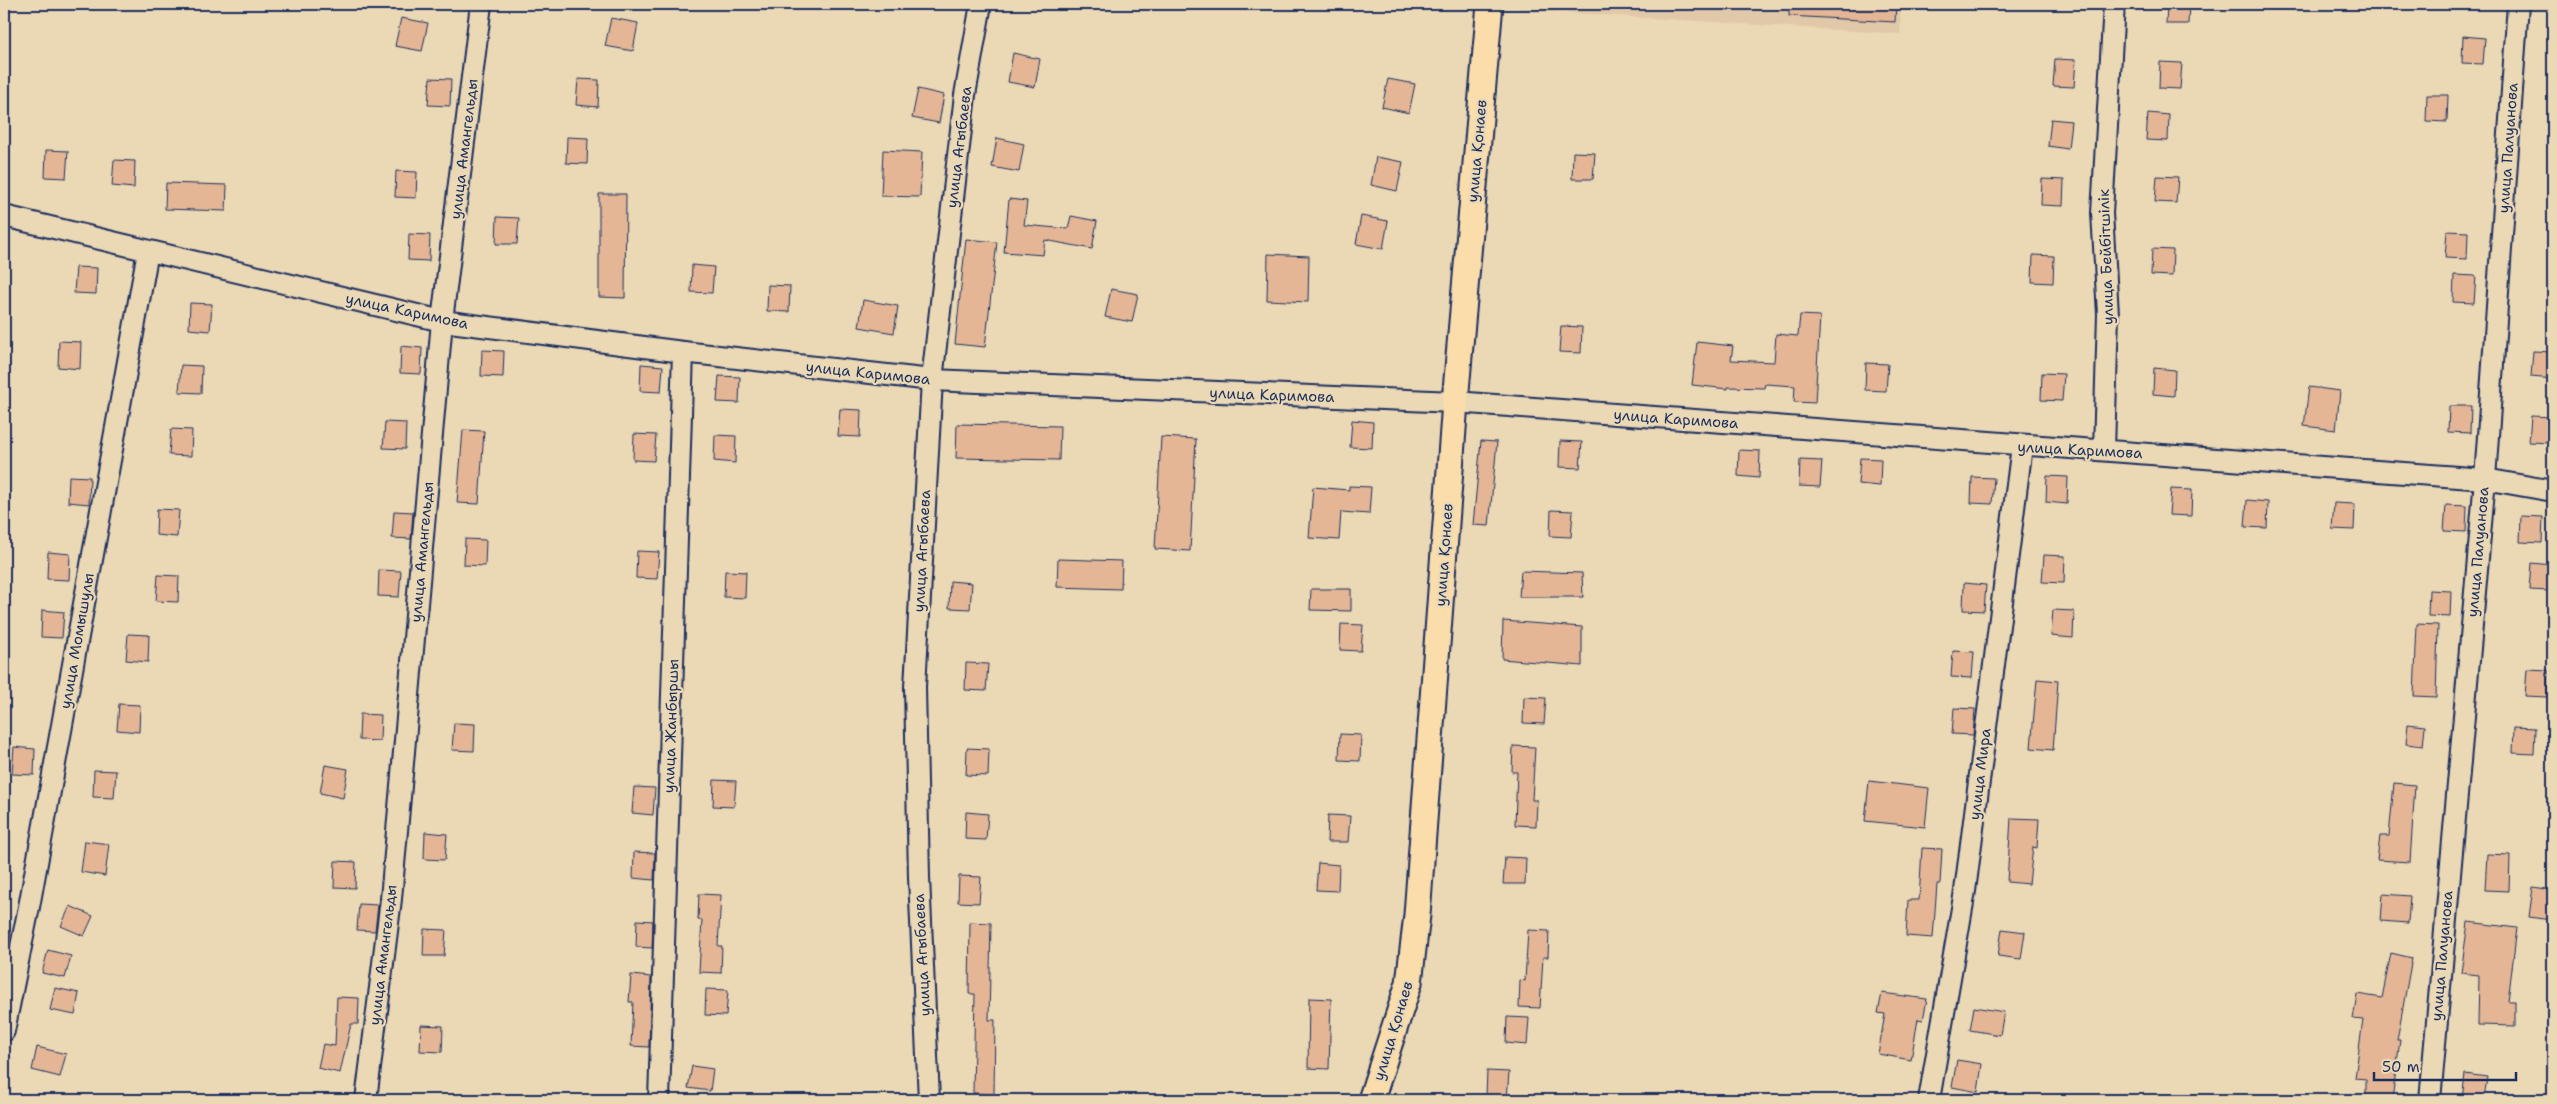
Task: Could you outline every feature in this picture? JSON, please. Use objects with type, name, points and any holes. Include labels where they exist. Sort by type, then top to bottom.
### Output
[{"type":"main road","name":"улица Қонаев","points":[[1371,1100],[1409,983],[1417,915],[1456,402],[1490,4]]},
{"type":"street","name":"улица Амангельды","points":[[366,1100],[391,899],[442,321],[482,4]]},
{"type":"street","name":"улица Агыбаева","points":[[930,1100],[919,877],[914,687],[932,380],[965,94],[981,4]]},
{"type":"street","name":"улица Бейбітшілік","points":[[2104,450],[2108,314],[2102,213],[2114,4]]},
{"type":"street","name":"улица Палуанова","points":[[2430,1100],[2485,479],[2518,4]]},
{"type":"street","name":"улица Каримова","points":[[4,216],[442,321],[683,352],[932,380],[1456,402],[2022,446],[2104,450],[2485,479],[2553,490]]},
{"type":"street","name":"улица Момышулы","points":[[4,1031],[29,907],[148,250]]},
{"type":"street","name":"улица Жанбыршы","points":[[659,1100],[683,352]]},
{"type":"street","name":"улица Мира","points":[[1929,1100],[1965,891],[2022,446]]},
{"type":"shaded area","points":[[1519,4],[1901,4],[1900,34],[1519,11]]},
{"type":"building","points":[[1789,4],[1896,4],[1895,22],[1789,16]]},
{"type":"building","points":[[2167,4],[2189,4],[2188,24],[2166,24]]},
{"type":"building","points":[[401,18],[428,23],[422,51],[395,46]]},
{"type":"building","points":[[611,18],[638,23],[633,51],[605,46]]},
{"type":"building","points":[[2463,36],[2485,38],[2483,64],[2462,63]]},
{"type":"building","points":[[1013,53],[1040,59],[1035,87],[1008,82]]},
{"type":"building","points":[[2055,59],[2076,60],[2074,87],[2053,86]]},
{"type":"building","points":[[2160,62],[2182,63],[2180,89],[2159,88]]},
{"type":"building","points":[[430,78],[451,79],[450,106],[428,105]]},
{"type":"building","points":[[578,79],[599,80],[598,107],[576,105]]},
{"type":"building","points":[[1388,79],[1415,84],[1409,113],[1382,107]]},
{"type":"building","points":[[918,89],[944,95],[939,123],[912,118]]},
{"type":"building","points":[[2427,95],[2448,95],[2447,122],[2426,121]]},
{"type":"building","points":[[2148,113],[2169,115],[2168,141],[2146,140]]},
{"type":"building","points":[[2051,119],[2071,121],[2068,149],[2048,146]]},
{"type":"building","points":[[567,137],[588,138],[587,164],[566,163]]},
{"type":"building","points":[[997,138],[1024,144],[1019,172],[992,167]]},
{"type":"building","points":[[46,150],[68,151],[66,178],[45,177]]},
{"type":"building","points":[[883,150],[922,152],[920,197],[881,196]]},
{"type":"building","points":[[1573,152],[1595,153],[1593,179],[1572,179]]},
{"type":"building","points":[[1376,157],[1403,162],[1397,191],[1371,185]]},
{"type":"building","points":[[114,160],[135,161],[134,188],[112,186]]},
{"type":"building","points":[[396,171],[417,172],[416,198],[395,197]]},
{"type":"building","points":[[2157,176],[2178,177],[2176,203],[2155,202]]},
{"type":"building","points":[[2042,179],[2064,180],[2063,206],[2041,205]]},
{"type":"building","points":[[166,183],[227,185],[226,211],[165,209]]},
{"type":"building","points":[[599,194],[626,194],[625,298],[599,297]]},
{"type":"building","points":[[1009,199],[1027,201],[1024,225],[1068,229],[1071,216],[1097,221],[1092,249],[1045,240],[1043,255],[1004,252]]},
{"type":"building","points":[[1361,216],[1388,221],[1383,249],[1356,244]]},
{"type":"building","points":[[497,217],[519,218],[517,244],[496,244]]},
{"type":"building","points":[[2447,231],[2468,232],[2467,259],[2445,258]]},
{"type":"building","points":[[409,234],[430,235],[429,261],[408,260]]},
{"type":"building","points":[[966,239],[997,242],[985,347],[955,344]]},
{"type":"building","points":[[2152,249],[2173,250],[2172,276],[2151,275]]},
{"type":"building","points":[[1268,254],[1309,256],[1308,302],[1267,300]]},
{"type":"building","points":[[2033,255],[2054,256],[2053,283],[2032,282]]},
{"type":"building","points":[[692,265],[714,267],[712,293],[691,292]]},
{"type":"building","points":[[76,267],[97,268],[96,294],[74,293]]},
{"type":"building","points":[[2454,275],[2476,276],[2474,303],[2453,302]]},
{"type":"building","points":[[768,285],[790,286],[789,312],[767,311]]},
{"type":"building","points":[[1111,289],[1138,294],[1132,322],[1105,317]]},
{"type":"building","points":[[863,300],[898,306],[894,333],[859,327]]},
{"type":"building","points":[[190,303],[212,304],[210,331],[189,329]]},
{"type":"building","points":[[1800,315],[1820,316],[1815,403],[1794,402],[1795,386],[1765,384],[1764,388],[1728,387],[1728,389],[1692,385],[1697,342],[1733,346],[1731,360],[1774,362],[1776,334],[1798,336]]},
{"type":"building","points":[[1561,326],[1582,327],[1581,353],[1559,352]]},
{"type":"building","points":[[59,341],[81,342],[80,369],[58,367]]},
{"type":"building","points":[[401,346],[422,348],[421,374],[400,373]]},
{"type":"building","points":[[482,350],[504,351],[503,377],[481,376]]},
{"type":"building","points":[[2533,351],[2553,352],[2553,379],[2531,377]]},
{"type":"building","points":[[1866,363],[1888,364],[1886,391],[1865,390]]},
{"type":"building","points":[[641,364],[663,366],[661,392],[640,391]]},
{"type":"building","points":[[181,365],[202,366],[201,393],[179,392]]},
{"type":"building","points":[[2154,368],[2175,370],[2174,396],[2153,394]]},
{"type":"building","points":[[2042,373],[2064,374],[2062,401],[2041,400]]},
{"type":"building","points":[[719,376],[740,377],[739,403],[717,402]]},
{"type":"building","points":[[2309,387],[2340,391],[2336,430],[2304,426]]},
{"type":"building","points":[[2449,406],[2471,406],[2470,433],[2448,432]]},
{"type":"building","points":[[840,409],[861,410],[860,437],[838,436]]},
{"type":"building","points":[[2531,416],[2552,417],[2551,443],[2529,442]]},
{"type":"building","points":[[1352,420],[1373,422],[1372,448],[1350,447]]},
{"type":"building","points":[[385,422],[406,423],[405,449],[383,448]]},
{"type":"building","points":[[957,424],[1060,426],[1059,460],[956,458]]},
{"type":"building","points":[[171,429],[192,430],[191,456],[169,455]]},
{"type":"building","points":[[463,430],[484,431],[479,504],[457,503]]},
{"type":"building","points":[[634,434],[656,435],[654,461],[633,460]]},
{"type":"building","points":[[715,435],[736,436],[735,463],[714,461]]},
{"type":"building","points":[[1161,437],[1196,439],[1190,551],[1155,549]]},
{"type":"building","points":[[1481,441],[1497,442],[1489,526],[1473,525]]},
{"type":"building","points":[[1560,441],[1582,442],[1580,468],[1559,467]]},
{"type":"building","points":[[1739,450],[1760,451],[1759,478],[1738,476]]},
{"type":"building","points":[[1860,458],[1881,459],[1880,486],[1858,484]]},
{"type":"building","points":[[1800,460],[1822,461],[1820,487],[1799,486]]},
{"type":"building","points":[[69,476],[90,477],[89,504],[68,502]]},
{"type":"building","points":[[2047,476],[2068,477],[2067,504],[2046,502]]},
{"type":"building","points":[[1972,477],[1994,478],[1992,504],[1971,503]]},
{"type":"building","points":[[1349,486],[1371,487],[1369,514],[1341,512],[1339,540],[1309,538],[1313,487],[1349,490]]},
{"type":"building","points":[[2171,489],[2192,490],[2191,516],[2169,515]]},
{"type":"building","points":[[2247,500],[2268,502],[2267,528],[2245,527]]},
{"type":"building","points":[[2334,503],[2355,504],[2354,530],[2332,529]]},
{"type":"building","points":[[2446,505],[2467,506],[2466,532],[2444,531]]},
{"type":"building","points":[[157,509],[179,510],[177,537],[156,535]]},
{"type":"building","points":[[1551,510],[1573,511],[1571,537],[1550,536]]},
{"type":"building","points":[[394,511],[413,512],[411,539],[392,538]]},
{"type":"building","points":[[2521,516],[2543,517],[2542,543],[2520,542]]},
{"type":"building","points":[[465,539],[486,540],[485,566],[464,565]]},
{"type":"building","points":[[637,551],[659,552],[657,579],[636,578]]},
{"type":"building","points":[[48,552],[70,554],[69,580],[47,579]]},
{"type":"building","points":[[2044,555],[2065,556],[2064,583],[2042,582]]},
{"type":"building","points":[[1058,559],[1122,561],[1121,589],[1057,587]]},
{"type":"building","points":[[2531,563],[2552,565],[2551,591],[2529,590]]},
{"type":"building","points":[[379,570],[401,571],[399,597],[378,596]]},
{"type":"building","points":[[725,571],[746,572],[745,598],[724,597]]},
{"type":"building","points":[[1521,571],[1582,573],[1583,597],[1519,597]]},
{"type":"building","points":[[158,575],[179,576],[178,602],[156,601]]},
{"type":"building","points":[[950,581],[972,583],[970,609],[949,608]]},
{"type":"building","points":[[1964,583],[1986,585],[1984,611],[1963,610]]},
{"type":"building","points":[[1311,589],[1351,589],[1351,611],[1310,610]]},
{"type":"building","points":[[2429,590],[2451,591],[2450,617],[2428,616]]},
{"type":"building","points":[[42,610],[64,612],[62,638],[41,637]]},
{"type":"building","points":[[2053,610],[2074,611],[2073,638],[2051,636]]},
{"type":"building","points":[[1503,621],[1582,627],[1582,666],[1502,659]]},
{"type":"building","points":[[1341,624],[1363,625],[1361,651],[1340,650]]},
{"type":"building","points":[[2417,624],[2438,625],[2436,697],[2414,696]]},
{"type":"building","points":[[128,634],[149,635],[148,662],[126,660]]},
{"type":"building","points":[[1953,651],[1974,652],[1972,678],[1951,677]]},
{"type":"building","points":[[966,663],[988,664],[986,691],[965,690]]},
{"type":"building","points":[[2527,669],[2548,670],[2547,697],[2525,696]]},
{"type":"building","points":[[2037,679],[2058,681],[2053,750],[2031,748]]},
{"type":"building","points":[[1524,697],[1546,698],[1544,724],[1523,723]]},
{"type":"building","points":[[119,704],[140,705],[139,732],[117,730]]},
{"type":"building","points":[[1954,708],[1975,709],[1973,735],[1952,734]]},
{"type":"building","points":[[360,714],[381,715],[380,741],[359,740]]},
{"type":"building","points":[[454,723],[475,724],[474,751],[452,750]]},
{"type":"building","points":[[2408,724],[2425,726],[2423,746],[2406,744]]},
{"type":"building","points":[[2514,727],[2535,728],[2534,754],[2513,753]]},
{"type":"building","points":[[1340,734],[1361,735],[1360,761],[1339,760]]},
{"type":"building","points":[[1513,746],[1535,747],[1532,800],[1537,800],[1536,826],[1515,825],[1517,772],[1512,772]]},
{"type":"building","points":[[14,747],[35,749],[34,775],[12,774]]},
{"type":"building","points":[[967,748],[989,749],[988,776],[966,775]]},
{"type":"building","points":[[325,765],[348,769],[343,798],[320,793]]},
{"type":"building","points":[[94,770],[116,771],[114,798],[93,797]]},
{"type":"building","points":[[714,780],[736,781],[734,807],[713,806]]},
{"type":"building","points":[[1869,781],[1929,788],[1925,827],[1865,821]]},
{"type":"building","points":[[2394,783],[2415,785],[2410,862],[2377,860],[2380,836],[2389,836]]},
{"type":"building","points":[[634,787],[655,788],[653,815],[632,813]]},
{"type":"building","points":[[966,812],[988,814],[986,840],[965,839]]},
{"type":"building","points":[[1328,815],[1350,816],[1348,842],[1327,842]]},
{"type":"building","points":[[2011,818],[2039,819],[2037,848],[2033,847],[2029,884],[2007,882]]},
{"type":"building","points":[[425,832],[447,834],[445,860],[424,859]]},
{"type":"building","points":[[85,841],[109,844],[105,876],[81,872]]},
{"type":"building","points":[[1922,848],[1942,849],[1940,884],[1937,884],[1933,938],[1906,936],[1908,900],[1919,900]]},
{"type":"building","points":[[634,852],[655,853],[654,880],[633,878]]},
{"type":"building","points":[[2487,854],[2510,855],[2509,891],[2485,890]]},
{"type":"building","points":[[1505,857],[1526,858],[1525,884],[1503,884]]},
{"type":"building","points":[[335,861],[356,862],[355,888],[334,887]]},
{"type":"building","points":[[1318,863],[1339,865],[1338,891],[1316,890]]},
{"type":"building","points":[[959,876],[981,877],[979,903],[958,902]]},
{"type":"building","points":[[2533,887],[2553,890],[2553,920],[2529,917]]},
{"type":"building","points":[[699,894],[721,895],[718,946],[722,946],[721,973],[699,972],[702,920],[698,920]]},
{"type":"building","points":[[2383,894],[2410,896],[2408,923],[2381,921]]},
{"type":"building","points":[[359,904],[378,905],[375,931],[357,930]]},
{"type":"building","points":[[70,906],[93,916],[84,936],[61,926]]},
{"type":"building","points":[[637,920],[653,921],[652,948],[636,947]]},
{"type":"building","points":[[970,922],[991,923],[989,1020],[995,1020],[994,1094],[973,1093],[975,994],[969,994]]},
{"type":"building","points":[[2468,922],[2517,928],[2508,1001],[2515,1001],[2515,1026],[2478,1025],[2479,975],[2461,973]]},
{"type":"building","points":[[424,929],[446,930],[444,956],[423,956]]},
{"type":"building","points":[[2002,929],[2025,932],[2021,959],[1998,956]]},
{"type":"building","points":[[1528,930],[1549,931],[1548,957],[1543,957],[1540,1008],[1519,1007],[1520,980],[1525,981]]},
{"type":"building","points":[[48,950],[71,956],[65,978],[42,973]]},
{"type":"building","points":[[2391,953],[2412,958],[2397,1040],[2400,1040],[2392,1100],[2366,1100],[2366,1079],[2355,1078],[2363,1020],[2353,1019],[2357,994],[2382,998]]},
{"type":"building","points":[[631,975],[651,977],[649,1047],[631,1046],[633,1002],[629,1002]]},
{"type":"building","points":[[55,988],[79,993],[75,1015],[50,1010]]},
{"type":"building","points":[[706,989],[728,990],[726,1016],[705,1015]]},
{"type":"building","points":[[1882,993],[1927,999],[1923,1020],[1918,1019],[1911,1060],[1878,1054],[1885,1014],[1878,1013]]},
{"type":"building","points":[[337,997],[359,998],[358,1024],[351,1024],[340,1073],[318,1068],[323,1044],[335,1046]]},
{"type":"building","points":[[1309,998],[1331,999],[1329,1069],[1308,1068]]},
{"type":"building","points":[[1974,1007],[2004,1012],[2000,1035],[1970,1030]]},
{"type":"building","points":[[1507,1017],[1529,1018],[1527,1045],[1506,1043]]},
{"type":"building","points":[[421,1025],[443,1026],[442,1052],[420,1051]]},
{"type":"building","points":[[37,1047],[66,1054],[60,1077],[32,1070]]},
{"type":"building","points":[[1957,1060],[1982,1064],[1978,1092],[1952,1087]]},
{"type":"building","points":[[692,1066],[713,1069],[710,1091],[688,1088]]},
{"type":"building","points":[[1487,1071],[1509,1072],[1507,1099],[1486,1097]]},
{"type":"building","points":[[2465,1074],[2487,1077],[2484,1100],[2462,1100]]}]
